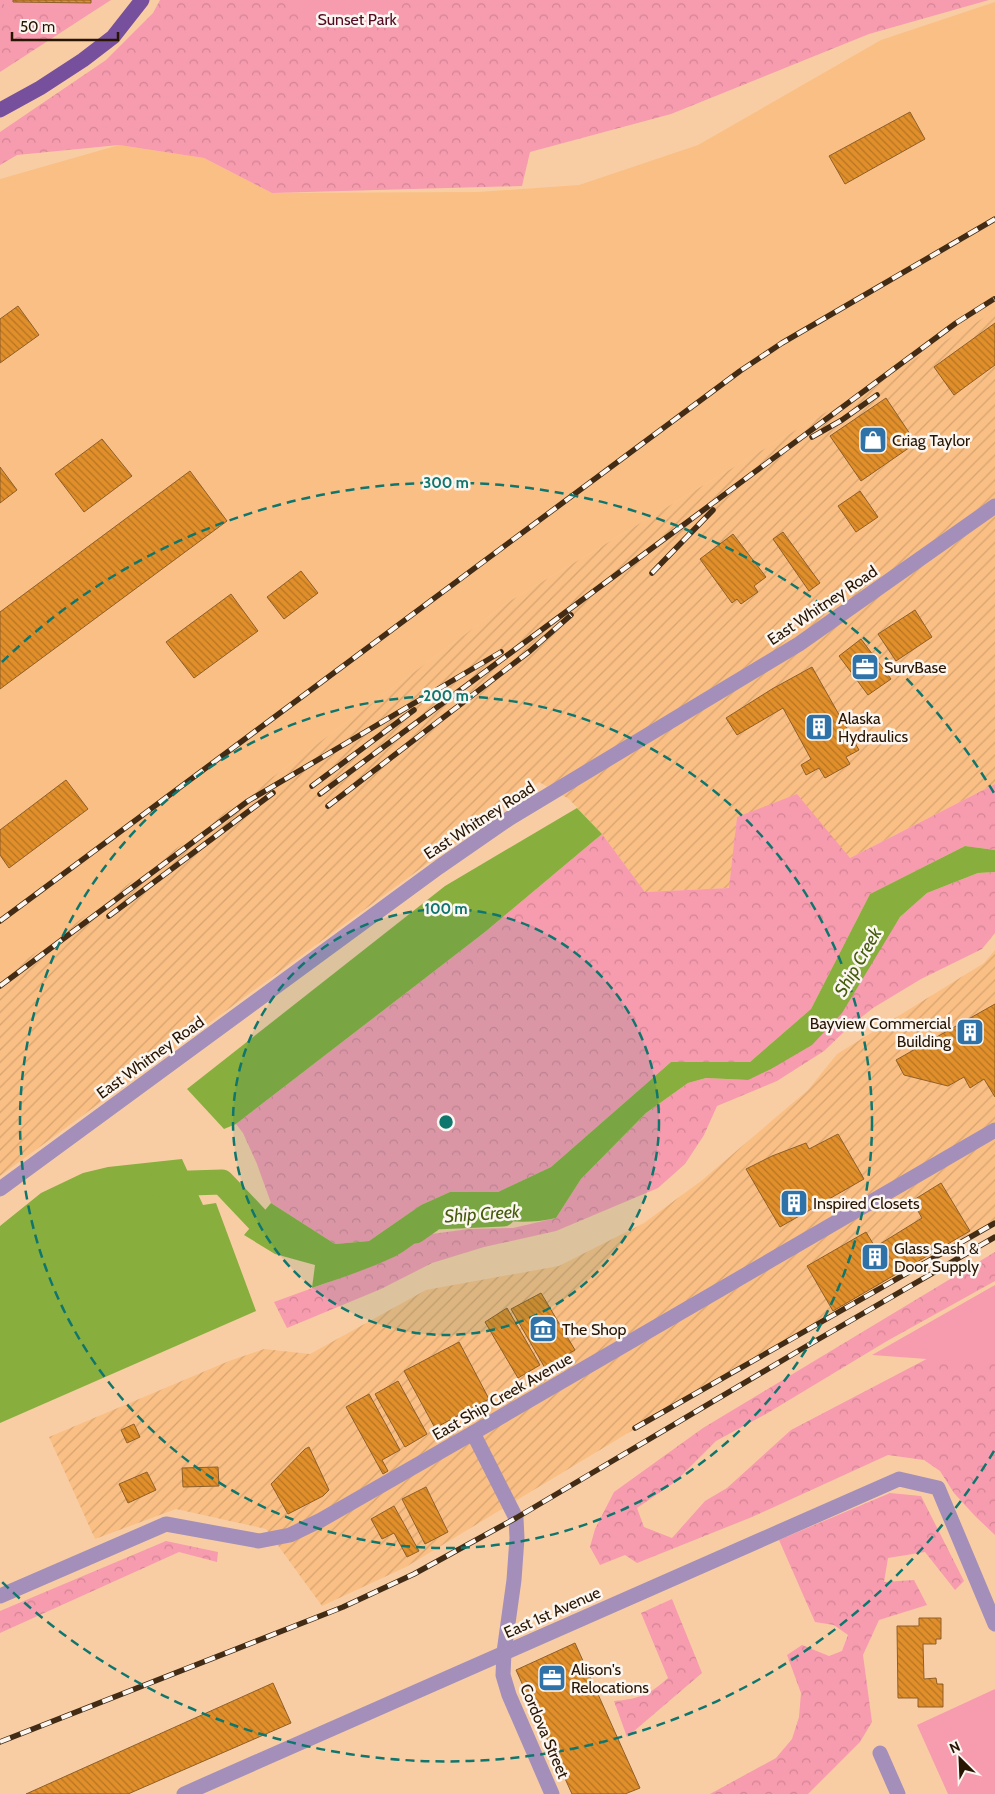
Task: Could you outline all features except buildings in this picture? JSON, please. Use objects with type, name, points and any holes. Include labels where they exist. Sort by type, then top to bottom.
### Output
[{"type":"main road","points":[[0,110],[40,88],[83,60],[113,37],[142,0]]},
{"type":"street","name":"East Whitney Road","points":[[0,1189],[439,867],[510,818],[799,644],[995,506]]},
{"type":"street","name":"East Ship Creek Avenue","points":[[0,1596],[166,1524],[259,1541],[290,1535],[321,1520],[474,1433],[995,1130]]},
{"type":"street","name":"Cordova Street","points":[[474,1433],[516,1518],[517,1538],[514,1580],[504,1652],[504,1675],[509,1695],[552,1794]]},
{"type":"street","name":"East 1st Avenue","points":[[184,1794],[899,1478],[938,1488],[995,1624]]},
{"type":"street","points":[[880,1753],[898,1794]]},
{"type":"shaded area","points":[[995,2],[995,311],[510,601],[0,979],[0,179],[119,145],[204,158],[272,193],[478,192],[579,185],[698,145],[881,40]]},
{"type":"shaded area","points":[[995,311],[995,784],[850,858],[737,817],[730,888],[645,892],[602,834],[569,799],[539,782],[0,1176],[0,979],[510,601]]},
{"type":"shaded area","points":[[995,950],[995,1223],[671,1407],[406,1567],[322,1606],[266,1529],[176,1509],[95,1539],[49,1437],[229,1361],[264,1349],[310,1354],[426,1290],[559,1266],[644,1223],[701,1181],[808,1090],[837,1054],[984,963]]},
{"type":"green space","points":[[0,0],[4,0],[4,9],[97,9],[0,72]]},
{"type":"green space","points":[[4,0],[111,0],[97,9],[4,9]]},
{"type":"green space","points":[[160,0],[989,0],[869,34],[671,114],[530,152],[522,186],[272,193],[204,158],[119,145],[17,155],[0,165],[0,132],[106,60],[153,13]]},
{"type":"green space","name":"Sunset Park","points":[[281,0],[408,0],[359,42]]},
{"type":"green space","points":[[995,784],[995,850],[965,846],[870,894],[811,1009],[750,1062],[671,1062],[551,1167],[498,1192],[450,1192],[421,1205],[369,1241],[335,1244],[271,1203],[257,1164],[243,1133],[236,1124],[485,932],[602,834],[645,892],[729,888],[737,817],[797,794],[850,858]]},
{"type":"green space","points":[[995,872],[995,933],[982,949],[921,979],[873,1008],[849,1027],[824,1051],[777,1081],[717,1106],[704,1135],[685,1164],[658,1188],[556,1231],[484,1247],[432,1263],[381,1289],[287,1328],[274,1302],[397,1255],[424,1235],[469,1229],[513,1228],[556,1218],[581,1179],[646,1113],[688,1083],[706,1078],[748,1080],[880,948],[900,917],[927,893],[978,873]]},
{"type":"green space","points":[[995,1252],[995,1281],[887,1341],[766,1414],[716,1441],[675,1482],[637,1508],[644,1527],[672,1538],[705,1501],[727,1488],[791,1430],[961,1341],[995,1344],[995,1535],[954,1493],[940,1471],[924,1460],[888,1455],[752,1517],[637,1563],[625,1555],[600,1565],[590,1547],[595,1529],[614,1492],[703,1428]]},
{"type":"green space","points":[[995,1285],[995,1364],[872,1355]]},
{"type":"green space","points":[[890,1493],[921,1496],[964,1581],[955,1590],[925,1552],[888,1558],[884,1582],[914,1580],[927,1605],[879,1620],[863,1655],[872,1722],[860,1742],[808,1794],[710,1794],[776,1758],[792,1739],[799,1717],[801,1693],[787,1655],[802,1645],[829,1656],[842,1651],[848,1635],[834,1625],[815,1622],[779,1540]]},
{"type":"green space","points":[[166,1541],[218,1552],[217,1562],[179,1552],[0,1633],[0,1611]]},
{"type":"green space","points":[[672,1599],[702,1673],[627,1737],[614,1701],[643,1695],[668,1678],[641,1613]]},
{"type":"green space","points":[[995,1689],[995,1794],[948,1794],[917,1725]]},
{"type":"water","points":[[577,808],[602,834],[485,932],[236,1124],[224,1129],[187,1089],[445,886]]},
{"type":"water","points":[[965,846],[995,850],[995,872],[978,873],[927,893],[900,917],[842,1013],[812,1045],[748,1080],[706,1078],[688,1083],[646,1113],[581,1179],[556,1218],[542,1221],[515,1222],[450,1211],[417,1241],[396,1256],[312,1288],[315,1265],[275,1254],[244,1235],[271,1203],[335,1244],[369,1241],[421,1205],[450,1192],[498,1192],[551,1167],[671,1062],[750,1062],[811,1009],[870,894]]},
{"type":"water","points":[[182,1159],[203,1205],[216,1203],[256,1311],[0,1423],[0,1226],[41,1193],[83,1173],[108,1167]]},
{"type":"waterway","name":"Ship Creek","points":[[159,1184],[222,1182],[258,1220],[286,1237]]},
{"type":"waterway","name":"Ship Creek","points":[[415,1231],[435,1217],[503,1214]]},
{"type":"railway","points":[[0,921],[740,371],[782,343],[995,219]]},
{"type":"railway","points":[[320,794],[956,323],[994,299]]},
{"type":"railway","points":[[812,437],[842,420],[877,395]]},
{"type":"railway","points":[[652,573],[713,510]]},
{"type":"railway","points":[[328,806],[530,651],[571,615]]},
{"type":"railway","points":[[0,986],[248,801],[501,652]]},
{"type":"railway","points":[[312,786],[414,710]]},
{"type":"railway","points":[[109,916],[273,793]]},
{"type":"railway","points":[[635,1428],[995,1223]]},
{"type":"railway","points":[[0,1742],[343,1607],[414,1574],[516,1518],[995,1237]]},
{"type":"place","name":"Criag Taylor","points":[[873,440]]},
{"type":"place","name":"SurvBase","points":[[865,667]]},
{"type":"place","name":"Alaska Hydraulics","points":[[819,727]]},
{"type":"place","name":"Bayview Commercial Building","points":[[970,1032]]},
{"type":"place","name":"Inspired Closets","points":[[794,1203]]},
{"type":"place","name":"Glass Sash & Door Supply","points":[[875,1257]]},
{"type":"place","name":"The Shop","points":[[543,1329]]},
{"type":"place","name":"Alison's Relocations","points":[[552,1678]]}]
